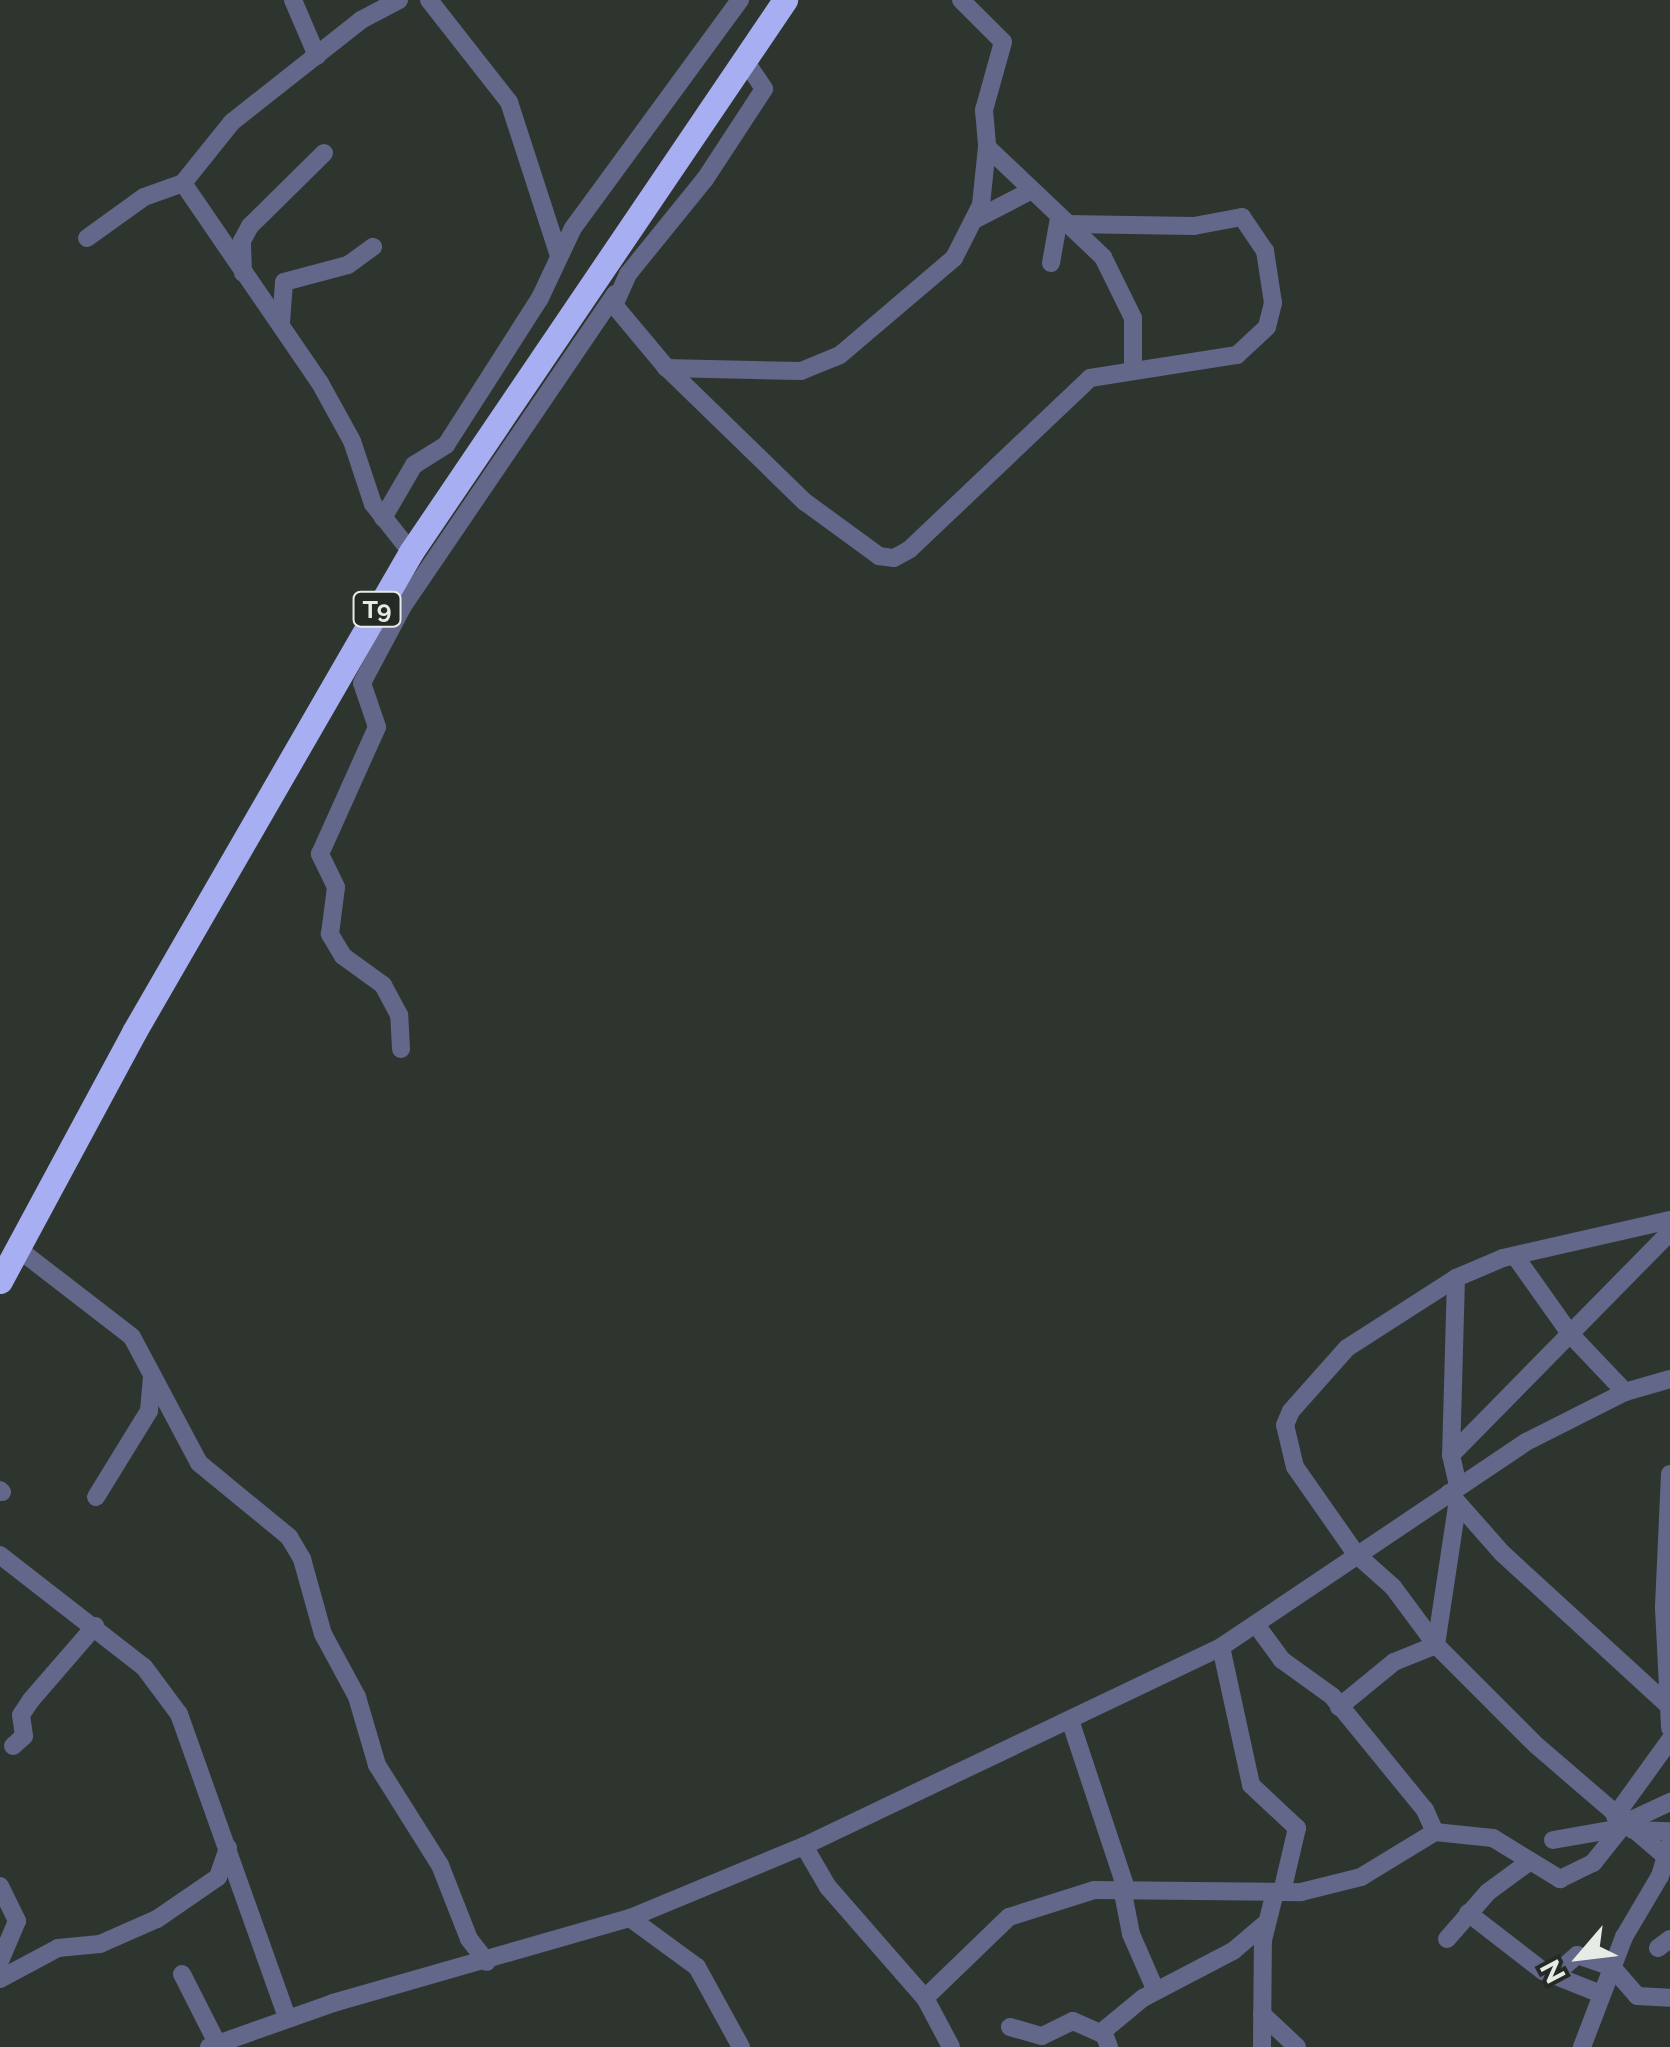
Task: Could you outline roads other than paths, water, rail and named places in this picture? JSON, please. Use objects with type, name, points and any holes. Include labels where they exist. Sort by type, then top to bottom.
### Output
[{"type":"highway","name":"T9","points":[[0,1281],[412,552],[785,0]]},
{"type":"street","points":[[293,0],[317,56]]},
{"type":"street","points":[[88,238],[144,197],[183,182],[232,122],[361,20],[399,0]]},
{"type":"street","points":[[430,0],[509,102],[558,253]]},
{"type":"street","points":[[382,518],[414,465],[439,452],[464,417],[540,298],[558,253],[740,0]]},
{"type":"street","points":[[961,0],[1003,42],[984,110],[987,147],[975,222]]},
{"type":"street","points":[[402,1049],[399,1015],[383,986],[343,956],[330,934],[336,887],[320,854],[378,727],[362,682],[403,606],[614,294],[704,179],[764,89],[744,59]]},
{"type":"street","points":[[987,147],[1103,257],[1127,304],[1138,337],[1134,370]]},
{"type":"street","points":[[244,279],[240,253],[250,226],[324,153]]},
{"type":"street","points":[[183,182],[244,279],[282,323],[344,422],[382,518],[412,552]]},
{"type":"street","points":[[666,368],[817,368],[896,313],[954,258],[975,222],[1000,202],[1030,191]]},
{"type":"street","points":[[614,294],[624,322],[666,368],[829,523],[869,550],[894,558],[1090,378],[1236,355],[1260,339],[1273,303],[1258,232],[1234,216],[1194,226],[1063,221]]},
{"type":"street","points":[[1051,263],[1063,221]]},
{"type":"street","points":[[282,323],[284,282],[348,265],[373,247]]},
{"type":"street","points":[[1582,2047],[1612,1966],[1667,1850],[1624,1824],[1436,1646],[1392,1586],[1356,1554],[1292,1461],[1285,1425],[1291,1410],[1348,1348],[1456,1278],[1516,1256],[1670,1220]]},
{"type":"street","points":[[1451,1455],[1670,1232]]},
{"type":"street","points":[[17,1248],[132,1336],[199,1463],[278,1523],[302,1558],[320,1624],[356,1697],[377,1765],[440,1865],[469,1939],[487,1962]]},
{"type":"street","points":[[1516,1256],[1571,1335],[1625,1392]]},
{"type":"street","points":[[1436,1646],[1455,1495],[1451,1455],[1456,1278]]},
{"type":"street","points":[[96,1497],[148,1411],[152,1371]]},
{"type":"street","points":[[182,1974],[213,2045],[286,2017],[630,1918],[804,1846],[1070,1723],[1221,1647],[1257,1626],[1356,1554],[1625,1392],[1670,1379]]},
{"type":"street","points":[[1670,1474],[1670,1728]]},
{"type":"street","points":[[1455,1495],[1668,1706]]},
{"type":"street","points":[[0,1556],[144,1667],[179,1714],[286,2017]]},
{"type":"street","points":[[13,1746],[24,1736],[21,1715],[31,1700],[95,1626]]},
{"type":"street","points":[[1257,1626],[1282,1660],[1322,1686],[1425,1810],[1435,1832]]},
{"type":"street","points":[[1338,1707],[1394,1662],[1436,1646]]},
{"type":"street","points":[[1221,1647],[1246,1772],[1297,1828],[1279,1892],[1265,1924],[1262,2047]]},
{"type":"street","points":[[1070,1723],[1124,1888],[1131,1934],[1155,1989]]},
{"type":"street","points":[[925,1998],[1014,1913],[1124,1888],[1279,1892],[1360,1877],[1435,1832],[1492,1838],[1552,1878],[1576,1875],[1624,1824],[1670,1740]]},
{"type":"street","points":[[1552,1840],[1624,1824],[1670,1802]]},
{"type":"street","points":[[1624,1824],[1670,1832]]},
{"type":"street","points":[[804,1846],[828,1888],[925,1998],[951,2047]]},
{"type":"street","points":[[0,1978],[58,1948],[100,1944],[157,1919],[211,1884],[228,1848]]},
{"type":"street","points":[[1447,1939],[1468,1913],[1529,1862]]},
{"type":"street","points":[[0,1886],[17,1922],[0,1961]]},
{"type":"street","points":[[1468,1913],[1552,1976],[1602,1994]]},
{"type":"street","points":[[630,1918],[697,1966],[746,2046]]},
{"type":"street","points":[[1010,2027],[1042,2036],[1072,2021],[1106,2041],[1155,1989],[1234,1950],[1265,1924]]},
{"type":"street","points":[[1552,1976],[1573,1955],[1612,1966],[1637,1996],[1670,1998]]},
{"type":"street","points":[[1262,2014],[1296,2047]]}]
